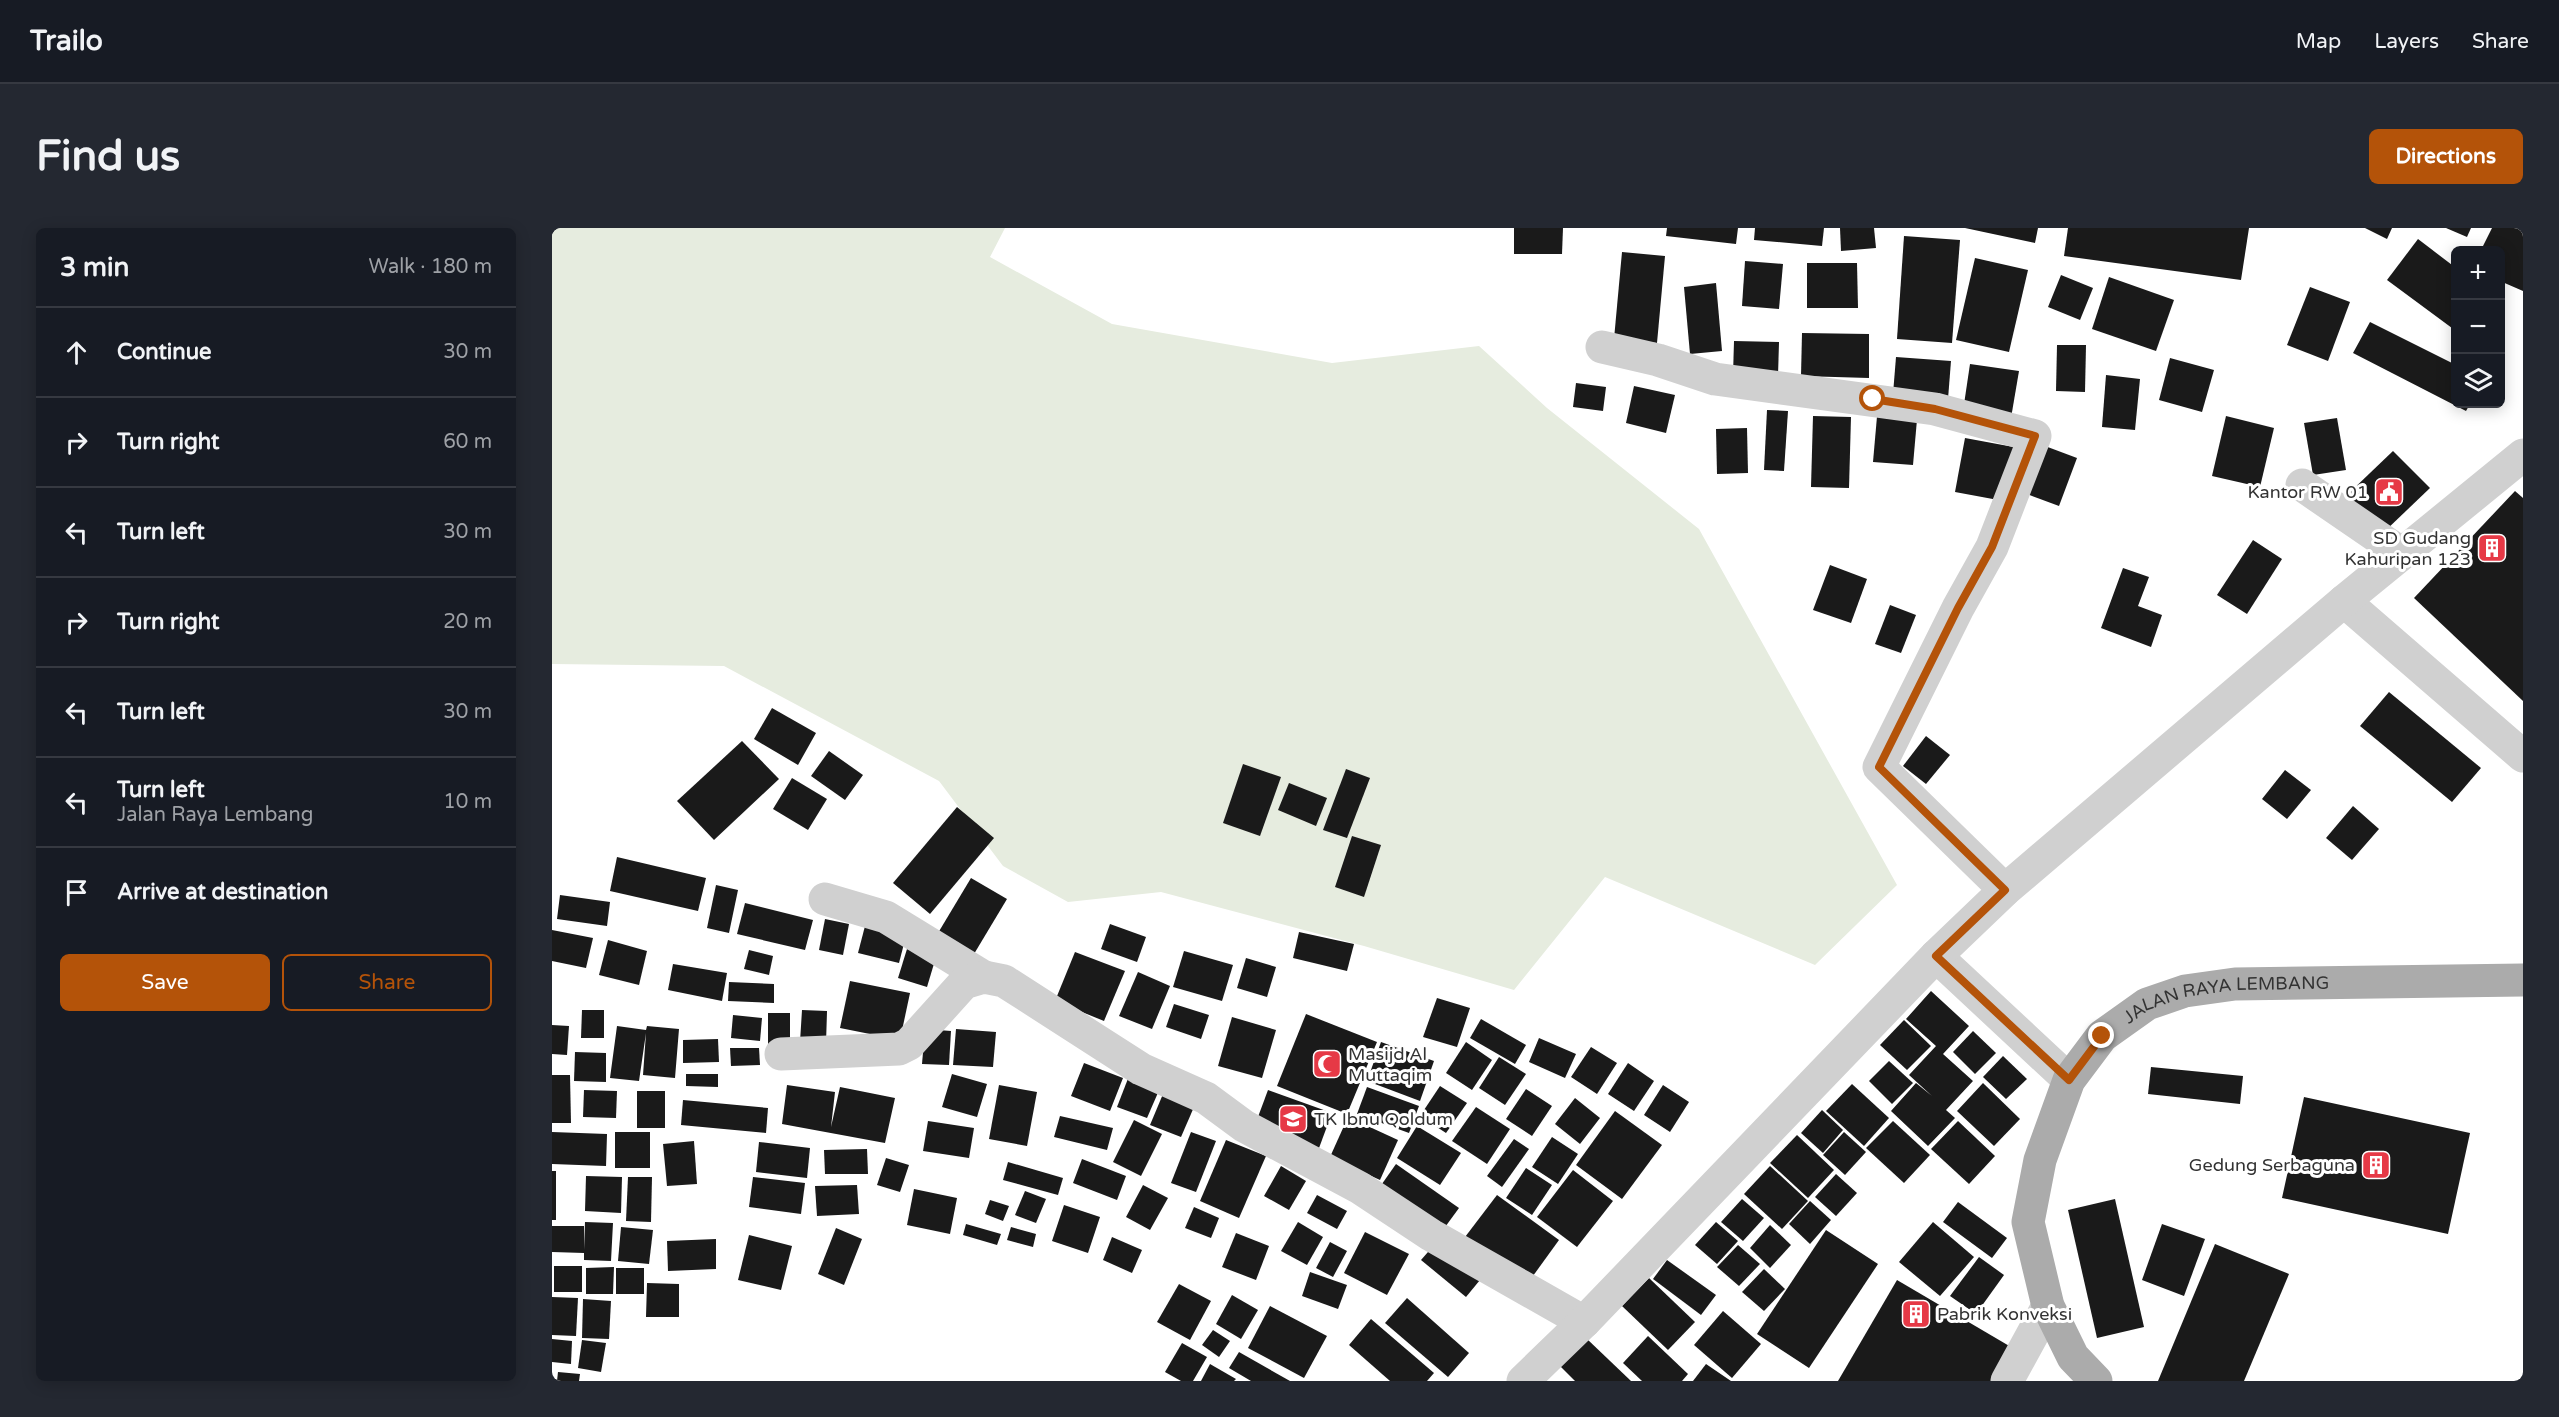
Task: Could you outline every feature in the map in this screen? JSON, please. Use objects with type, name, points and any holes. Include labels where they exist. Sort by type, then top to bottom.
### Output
[{"type":"main road","name":"JALAN RAYA LEMBANG","points":[[2096,1381],[2073,1358],[2048,1306],[2028,1222],[2040,1160],[2069,1080],[2102,1036],[2147,1004],[2185,991],[2235,984],[2523,981]]},
{"type":"street","points":[[1602,347],[1658,360],[1715,379],[1935,409],[2035,436],[1992,547],[1958,608],[1879,767],[2005,890]]},
{"type":"street","points":[[1523,1381],[1584,1322],[1936,956],[2005,890],[2401,553],[2523,455]]},
{"type":"street","points":[[2302,485],[2401,553]]},
{"type":"street","points":[[2344,601],[2523,756]]},
{"type":"street","points":[[825,899],[886,916],[984,977],[1004,981],[1141,1069],[1206,1098],[1244,1126],[1360,1188],[1431,1235],[1584,1322]]},
{"type":"street","points":[[1936,956],[2069,1080]]},
{"type":"street","points":[[782,1054],[899,1050],[909,1044],[964,983],[984,977]]},
{"type":"street","points":[[2007,1381],[2048,1306]]},
{"type":"shaded area","points":[[552,228],[1005,228],[990,257],[1112,324],[1332,363],[1479,346],[1547,408],[1699,529],[1897,885],[1815,965],[1605,877],[1514,990],[1364,946],[1161,892],[1068,902],[1003,866],[939,781],[724,666],[552,664]]},
{"type":"building","points":[[1514,228],[1563,228],[1562,254],[1514,254]]},
{"type":"building","points":[[1667,228],[1738,228],[1736,244],[1666,236]]},
{"type":"building","points":[[1755,228],[1824,228],[1822,246],[1754,240]]},
{"type":"building","points":[[1840,228],[1874,228],[1876,248],[1841,251]]},
{"type":"building","points":[[1965,228],[2038,228],[2035,243]]},
{"type":"building","points":[[2068,228],[2249,228],[2241,280],[2064,256]]},
{"type":"building","points":[[2365,228],[2392,228],[2387,239]]},
{"type":"building","points":[[2446,228],[2471,228],[2467,237]]},
{"type":"building","points":[[2492,228],[2523,228],[2523,291],[2505,283],[2505,246],[2483,246]]},
{"type":"building","points":[[1904,236],[1960,240],[1952,343],[1897,339]]},
{"type":"building","points":[[2418,239],[2451,264],[2451,327],[2387,280]]},
{"type":"building","points":[[1622,252],[1665,256],[1657,343],[1614,339]]},
{"type":"building","points":[[1975,258],[2028,270],[2009,352],[1956,340]]},
{"type":"building","points":[[1745,261],[1783,264],[1779,309],[1742,306]]},
{"type":"building","points":[[1807,263],[1857,263],[1858,308],[1807,308]]},
{"type":"building","points":[[2061,275],[2093,288],[2080,320],[2048,307]]},
{"type":"building","points":[[2109,277],[2174,300],[2156,351],[2092,329]]},
{"type":"building","points":[[1716,283],[1722,351],[1690,354],[1684,287]]},
{"type":"building","points":[[2310,287],[2350,302],[2328,361],[2287,345]]},
{"type":"building","points":[[2370,322],[2451,362],[2451,403],[2353,353]]},
{"type":"building","points":[[1802,333],[1869,334],[1869,378],[1801,376]]},
{"type":"building","points":[[1734,341],[1779,342],[1778,376],[1733,375]]},
{"type":"building","points":[[2057,345],[2086,345],[2085,392],[2056,391]]},
{"type":"building","points":[[1896,357],[1951,361],[1948,399],[1893,394]]},
{"type":"building","points":[[2170,358],[2214,370],[2202,412],[2159,400]]},
{"type":"building","points":[[1970,364],[2019,371],[2011,418],[1963,411]]},
{"type":"building","points":[[2106,375],[2140,379],[2135,430],[2102,427]]},
{"type":"building","points":[[1576,383],[1606,387],[1603,411],[1573,407]]},
{"type":"building","points":[[1634,386],[1675,395],[1666,433],[1626,423]]},
{"type":"building","points":[[1878,405],[1918,408],[1913,465],[1873,462]]},
{"type":"building","points":[[1767,410],[1788,411],[1784,471],[1764,470]]},
{"type":"building","points":[[1813,416],[1851,417],[1849,488],[1811,487]]},
{"type":"building","points":[[2226,416],[2274,428],[2260,487],[2212,476]]},
{"type":"building","points":[[2337,418],[2346,470],[2313,475],[2304,423]]},
{"type":"building","points":[[1747,428],[1748,473],[1717,474],[1716,429]]},
{"type":"building","points":[[1965,438],[2019,448],[2009,502],[1955,492]]},
{"type":"building","points":[[2045,446],[2077,458],[2059,506],[2027,494]]},
{"type":"building","name":"Kantor RW 01","points":[[2393,451],[2430,488],[2384,532],[2347,495]]},
{"type":"building","name":"SD Gudang Kahuripan 123","points":[[2515,491],[2523,498],[2523,701],[2414,598]]},
{"type":"building","points":[[2253,540],[2282,559],[2247,614],[2217,595]]},
{"type":"building","points":[[1830,565],[1867,579],[1851,623],[1813,610]]},
{"type":"building","points":[[2123,568],[2149,577],[2138,606],[2162,615],[2151,647],[2101,628]]},
{"type":"building","points":[[1890,605],[1916,615],[1901,653],[1875,644]]},
{"type":"building","points":[[2389,692],[2481,768],[2452,802],[2360,726]]},
{"type":"building","points":[[772,708],[816,733],[798,765],[754,739]]},
{"type":"building","points":[[1926,736],[1950,755],[1926,784],[1903,766]]},
{"type":"building","points":[[742,741],[779,779],[714,840],[677,801]]},
{"type":"building","points":[[829,751],[863,775],[845,800],[811,776]]},
{"type":"building","points":[[1243,764],[1281,777],[1260,836],[1223,823]]},
{"type":"building","points":[[1346,769],[1370,778],[1347,838],[1323,830]]},
{"type":"building","points":[[2285,770],[2311,790],[2287,819],[2262,799]]},
{"type":"building","points":[[792,778],[827,799],[808,830],[773,809]]},
{"type":"building","points":[[1289,783],[1327,798],[1316,826],[1278,810]]},
{"type":"building","points":[[2353,806],[2379,829],[2352,860],[2326,838]]},
{"type":"building","points":[[957,807],[994,838],[930,914],[893,883]]},
{"type":"building","points":[[1352,836],[1381,845],[1364,897],[1335,887]]},
{"type":"building","points":[[617,857],[706,878],[698,911],[610,891]]},
{"type":"building","points":[[971,878],[1007,899],[974,954],[938,933]]},
{"type":"building","points":[[716,885],[738,890],[729,933],[707,928]]},
{"type":"building","points":[[560,895],[610,902],[607,926],[557,919]]},
{"type":"building","points":[[745,903],[813,920],[805,950],[737,934]]},
{"type":"building","points":[[825,919],[849,924],[843,955],[819,950]]},
{"type":"building","points":[[1110,924],[1146,937],[1137,962],[1101,949]]},
{"type":"building","points":[[865,926],[906,936],[899,963],[858,953]]},
{"type":"building","points":[[552,930],[593,938],[586,968],[552,961]]},
{"type":"building","points":[[1299,932],[1354,944],[1347,971],[1293,958]]},
{"type":"building","points":[[608,940],[647,951],[639,985],[599,975]]},
{"type":"building","points":[[907,949],[936,957],[927,987],[898,978]]},
{"type":"building","points":[[749,950],[773,956],[769,975],[744,969]]},
{"type":"building","points":[[1184,951],[1233,965],[1222,1001],[1173,987]]},
{"type":"building","points":[[1075,952],[1125,971],[1104,1021],[1055,1001]]},
{"type":"building","points":[[1246,958],[1276,967],[1267,997],[1237,988]]},
{"type":"building","points":[[673,964],[727,973],[722,1001],[668,990]]},
{"type":"building","points":[[1138,972],[1170,986],[1152,1029],[1119,1016]]},
{"type":"building","points":[[850,981],[910,993],[900,1040],[840,1028]]},
{"type":"building","points":[[729,982],[774,984],[774,1003],[728,1001]]},
{"type":"building","points":[[1931,991],[1969,1026],[1943,1054],[1973,1081],[1946,1110],[1955,1118],[1928,1146],[1891,1111],[1916,1083],[1932,1096],[1909,1075],[1936,1046],[1906,1019]]},
{"type":"building","points":[[1437,998],[1470,1008],[1457,1047],[1423,1037]]},
{"type":"building","points":[[1174,1004],[1209,1015],[1201,1039],[1166,1027]]},
{"type":"building","points":[[582,1010],[604,1010],[604,1038],[581,1038]]},
{"type":"building","points":[[802,1010],[827,1011],[826,1043],[800,1042]]},
{"type":"building","points":[[768,1013],[790,1013],[790,1047],[768,1047]]},
{"type":"building","name":"Masijd Al Muttaqim","points":[[1306,1014],[1377,1042],[1347,1114],[1277,1086]]},
{"type":"building","points":[[733,1015],[762,1018],[760,1041],[731,1038]]},
{"type":"building","points":[[1232,1017],[1276,1030],[1262,1078],[1218,1066]]},
{"type":"building","points":[[1481,1019],[1526,1045],[1515,1064],[1470,1038]]},
{"type":"building","points":[[1904,1020],[1931,1046],[1907,1070],[1880,1045]]},
{"type":"building","points":[[552,1025],[569,1026],[567,1055],[552,1054]]},
{"type":"building","points":[[617,1026],[646,1030],[647,1026],[679,1029],[675,1078],[643,1075],[646,1033],[639,1081],[610,1078]]},
{"type":"building","points":[[925,1029],[951,1031],[949,1065],[922,1064]]},
{"type":"building","points":[[956,1029],[996,1032],[993,1067],[953,1065]]},
{"type":"building","points":[[1973,1031],[1996,1053],[1975,1074],[1953,1052]]},
{"type":"building","points":[[1539,1038],[1576,1054],[1565,1078],[1529,1062]]},
{"type":"building","points":[[718,1039],[719,1062],[683,1063],[683,1040]]},
{"type":"building","points":[[1381,1042],[1434,1061],[1420,1101],[1367,1081]]},
{"type":"building","points":[[1466,1042],[1492,1060],[1472,1090],[1446,1073]]},
{"type":"building","points":[[1591,1047],[1617,1063],[1597,1094],[1571,1077]]},
{"type":"building","points":[[730,1048],[759,1048],[760,1065],[731,1066]]},
{"type":"building","points":[[575,1052],[606,1053],[606,1082],[574,1081]]},
{"type":"building","points":[[2003,1056],[2027,1079],[2006,1099],[1983,1077]]},
{"type":"building","points":[[1499,1057],[1526,1074],[1505,1105],[1479,1088]]},
{"type":"building","points":[[1889,1061],[1913,1083],[1892,1104],[1869,1081]]},
{"type":"building","points":[[1084,1063],[1123,1078],[1110,1111],[1071,1096]]},
{"type":"building","points":[[1628,1063],[1654,1081],[1634,1111],[1608,1094]]},
{"type":"building","points":[[2151,1067],[2243,1076],[2240,1104],[2148,1094]]},
{"type":"building","points":[[686,1074],[718,1074],[718,1087],[686,1086]]},
{"type":"building","points":[[952,1074],[987,1084],[977,1117],[942,1107]]},
{"type":"building","points":[[552,1075],[570,1075],[571,1123],[552,1123]]},
{"type":"building","points":[[1129,1076],[1160,1088],[1147,1118],[1117,1107]]},
{"type":"building","points":[[1983,1083],[2020,1119],[1994,1146],[1957,1111]]},
{"type":"building","points":[[1852,1084],[1889,1118],[1864,1146],[1826,1111]]},
{"type":"building","points":[[787,1085],[835,1092],[831,1127],[840,1087],[895,1098],[885,1143],[782,1124]]},
{"type":"building","points":[[999,1085],[1037,1092],[1027,1146],[989,1139]]},
{"type":"building","points":[[1663,1085],[1689,1102],[1670,1132],[1644,1115]]},
{"type":"building","points":[[1440,1086],[1467,1103],[1446,1133],[1420,1116]]},
{"type":"building","points":[[1367,1087],[1419,1106],[1409,1133],[1357,1114]]},
{"type":"building","points":[[1526,1089],[1552,1106],[1532,1136],[1506,1119]]},
{"type":"building","points":[[584,1090],[617,1091],[616,1118],[583,1117]]},
{"type":"building","name":"TK Ibnu Qoldum","points":[[1268,1090],[1332,1113],[1319,1148],[1255,1125]]},
{"type":"building","points":[[637,1091],[665,1091],[665,1128],[637,1128]]},
{"type":"building","points":[[1163,1094],[1194,1107],[1181,1137],[1150,1125]]},
{"type":"building","name":"Gedung Serbaguna","points":[[2304,1097],[2470,1133],[2448,1234],[2282,1198]]},
{"type":"building","points":[[1575,1098],[1600,1118],[1580,1144],[1555,1124]]},
{"type":"building","points":[[683,1100],[768,1108],[766,1133],[681,1125]]},
{"type":"building","points":[[1476,1107],[1510,1129],[1487,1164],[1452,1141]]},
{"type":"building","points":[[1822,1110],[1843,1130],[1823,1153],[1801,1133]]},
{"type":"building","points":[[1615,1111],[1662,1145],[1622,1199],[1576,1165]]},
{"type":"building","points":[[1060,1116],[1113,1128],[1107,1150],[1054,1137]]},
{"type":"building","points":[[1348,1117],[1398,1140],[1380,1180],[1330,1157]]},
{"type":"building","points":[[1134,1120],[1162,1134],[1141,1176],[1113,1162]]},
{"type":"building","points":[[928,1121],[974,1128],[969,1158],[923,1151]]},
{"type":"building","points":[[1893,1121],[1930,1155],[1904,1183],[1866,1148]]},
{"type":"building","points":[[1958,1121],[1995,1156],[1969,1184],[1931,1149]]},
{"type":"building","points":[[1417,1126],[1461,1153],[1440,1185],[1397,1158]]},
{"type":"building","points":[[552,1132],[607,1134],[606,1166],[552,1164]]},
{"type":"building","points":[[615,1132],[650,1132],[650,1168],[615,1168]]},
{"type":"building","points":[[1191,1132],[1216,1141],[1196,1192],[1171,1183]]},
{"type":"building","points":[[1844,1132],[1866,1152],[1845,1175],[1823,1155]]},
{"type":"building","points":[[1797,1135],[1834,1170],[1808,1198],[1770,1163]]},
{"type":"building","points":[[1552,1137],[1578,1154],[1558,1184],[1532,1167]]},
{"type":"building","points":[[1514,1139],[1529,1149],[1502,1187],[1487,1176]]},
{"type":"building","points":[[1226,1140],[1266,1156],[1239,1218],[1200,1201]]},
{"type":"building","points":[[694,1141],[697,1184],[667,1186],[663,1144]]},
{"type":"building","points":[[759,1142],[810,1148],[807,1178],[756,1172]]},
{"type":"building","points":[[867,1149],[868,1174],[825,1174],[824,1150]]},
{"type":"building","points":[[886,1158],[909,1165],[900,1192],[877,1185]]},
{"type":"building","points":[[1082,1159],[1126,1176],[1117,1200],[1073,1183]]},
{"type":"building","points":[[1008,1162],[1063,1178],[1058,1195],[1003,1180]]},
{"type":"building","points":[[1396,1164],[1459,1208],[1440,1234],[1377,1191]]},
{"type":"building","points":[[1281,1166],[1306,1181],[1289,1210],[1264,1196]]},
{"type":"building","points":[[1770,1166],[1808,1201],[1782,1229],[1744,1194]]},
{"type":"building","points":[[1526,1168],[1552,1185],[1532,1215],[1506,1198]]},
{"type":"building","points":[[1573,1170],[1613,1201],[1577,1247],[1537,1217]]},
{"type":"building","points":[[552,1171],[556,1171],[556,1220],[552,1220]]},
{"type":"building","points":[[1836,1174],[1857,1193],[1836,1216],[1815,1197]]},
{"type":"building","points":[[586,1176],[622,1177],[621,1213],[585,1211]]},
{"type":"building","points":[[628,1177],[652,1177],[651,1222],[626,1221]]},
{"type":"building","points":[[753,1177],[805,1183],[801,1214],[749,1207]]},
{"type":"building","points":[[857,1185],[859,1214],[817,1216],[815,1186]]},
{"type":"building","points":[[1143,1185],[1168,1198],[1150,1230],[1126,1217]]},
{"type":"building","points":[[914,1189],[957,1198],[950,1234],[907,1225]]},
{"type":"building","points":[[1025,1191],[1046,1199],[1036,1223],[1015,1215]]},
{"type":"building","points":[[1317,1195],[1347,1211],[1337,1229],[1307,1213]]},
{"type":"building","points":[[1497,1195],[1559,1240],[1525,1287],[1462,1241]]},
{"type":"building","points":[[1742,1199],[1764,1218],[1743,1241],[1721,1222]]},
{"type":"building","points":[[2115,1199],[2144,1327],[2097,1338],[2068,1210]]},
{"type":"building","points":[[990,1200],[1009,1206],[1003,1221],[985,1214]]},
{"type":"building","points":[[1810,1201],[1831,1220],[1810,1244],[1789,1224]]},
{"type":"building","points":[[1958,1202],[2007,1238],[1992,1258],[1943,1222]]},
{"type":"building","points":[[1064,1205],[1100,1217],[1088,1253],[1052,1241]]},
{"type":"building","points":[[1194,1207],[1219,1218],[1211,1238],[1185,1228]]},
{"type":"building","points":[[585,1222],[613,1223],[611,1261],[584,1260],[584,1253],[552,1252],[552,1226],[584,1226],[584,1250]]},
{"type":"building","points":[[1298,1222],[1323,1237],[1307,1265],[1281,1251]]},
{"type":"building","points":[[1716,1222],[1738,1241],[1717,1264],[1695,1245]]},
{"type":"building","points":[[1933,1222],[1974,1257],[1940,1296],[1899,1262]]},
{"type":"building","points":[[966,1224],[1001,1234],[997,1245],[963,1235]]},
{"type":"building","points":[[2162,1224],[2205,1239],[2184,1296],[2142,1280]]},
{"type":"building","points":[[1770,1225],[1791,1245],[1770,1268],[1750,1248]]},
{"type":"building","points":[[621,1227],[653,1230],[649,1264],[618,1261]]},
{"type":"building","points":[[1011,1227],[1036,1234],[1033,1247],[1007,1240]]},
{"type":"building","points":[[836,1228],[862,1239],[844,1285],[818,1274]]},
{"type":"building","points":[[1826,1230],[1878,1264],[1809,1368],[1757,1334]]},
{"type":"building","points":[[1365,1232],[1409,1254],[1387,1295],[1344,1273]]},
{"type":"building","points":[[1236,1233],[1269,1246],[1256,1280],[1222,1267]]},
{"type":"building","points":[[749,1235],[792,1246],[781,1290],[738,1280]]},
{"type":"building","points":[[1112,1237],[1142,1250],[1132,1273],[1103,1260]]},
{"type":"building","points":[[716,1239],[716,1269],[668,1271],[667,1241]]},
{"type":"building","points":[[1330,1242],[1347,1251],[1333,1277],[1316,1268]]},
{"type":"building","points":[[1435,1244],[1480,1280],[1466,1297],[1421,1260]]},
{"type":"building","points":[[2215,1244],[2289,1274],[2244,1381],[2158,1381]]},
{"type":"building","points":[[1738,1245],[1760,1264],[1739,1286],[1717,1267]]},
{"type":"building","points":[[1979,1257],[2004,1275],[1976,1314],[1950,1296]]},
{"type":"building","points":[[1667,1260],[1716,1295],[1701,1315],[1653,1279]]},
{"type":"building","points":[[554,1266],[582,1266],[582,1292],[554,1292]]},
{"type":"building","points":[[614,1267],[613,1294],[586,1294],[586,1268]]},
{"type":"building","points":[[616,1268],[644,1268],[644,1294],[616,1294]]},
{"type":"building","points":[[1764,1269],[1785,1289],[1764,1311],[1742,1292]]},
{"type":"building","points":[[1310,1272],[1347,1285],[1338,1309],[1302,1296]]},
{"type":"building","points":[[1649,1278],[1695,1322],[1668,1350],[1622,1306]]},
{"type":"building","name":"Pabrik Konveksi","points":[[1897,1280],[2011,1347],[1991,1381],[1838,1381]]},
{"type":"building","points":[[647,1283],[679,1284],[679,1317],[646,1317]]},
{"type":"building","points":[[1179,1284],[1211,1301],[1190,1340],[1157,1322]]},
{"type":"building","points":[[1232,1295],[1258,1310],[1241,1339],[1216,1324]]},
{"type":"building","points":[[552,1297],[578,1298],[576,1336],[552,1335]]},
{"type":"building","points":[[1407,1298],[1469,1353],[1448,1377],[1385,1323]]},
{"type":"building","points":[[583,1299],[611,1301],[609,1339],[582,1338]]},
{"type":"building","points":[[1270,1306],[1327,1336],[1304,1378],[1248,1348]]},
{"type":"building","points":[[1723,1311],[1761,1344],[1732,1378],[1694,1345]]},
{"type":"building","points":[[1371,1319],[1434,1373],[1427,1381],[1390,1381],[1349,1345]]},
{"type":"building","points":[[1213,1330],[1230,1341],[1219,1357],[1202,1345]]},
{"type":"building","points":[[1648,1336],[1688,1374],[1682,1381],[1642,1381],[1623,1363]]},
{"type":"building","points":[[1586,1338],[1631,1381],[1575,1381],[1560,1366]]},
{"type":"building","points":[[552,1339],[572,1341],[571,1364],[552,1362]]},
{"type":"building","points":[[582,1340],[606,1343],[601,1372],[578,1368]]},
{"type":"building","points":[[1182,1343],[1207,1357],[1193,1381],[1181,1381],[1165,1372]]},
{"type":"building","points":[[1239,1352],[1290,1381],[1251,1381],[1229,1368]]},
{"type":"building","points":[[1210,1364],[1236,1379],[1234,1381],[1201,1381]]},
{"type":"building","points":[[1706,1364],[1731,1381],[1693,1381]]},
{"type":"building","points":[[558,1372],[580,1374],[579,1381],[557,1381]]},
{"type":"place","name":"Kantor RW 01","points":[[2389,492]]},
{"type":"place","name":"SD Gudang Kahuripan 123","points":[[2492,548]]},
{"type":"place","name":"Masijd Al Muttaqim","points":[[1327,1064]]},
{"type":"place","name":"TK Ibnu Qoldum","points":[[1293,1119]]},
{"type":"place","name":"Gedung Serbaguna","points":[[2376,1165]]},
{"type":"place","name":"Pabrik Konveksi","points":[[1916,1314]]},
{"type":"route","points":[[1873,399],[1935,409],[2035,436],[1992,547],[1958,608],[1879,767],[2005,890],[1936,956],[2069,1080],[2102,1036]]}]
